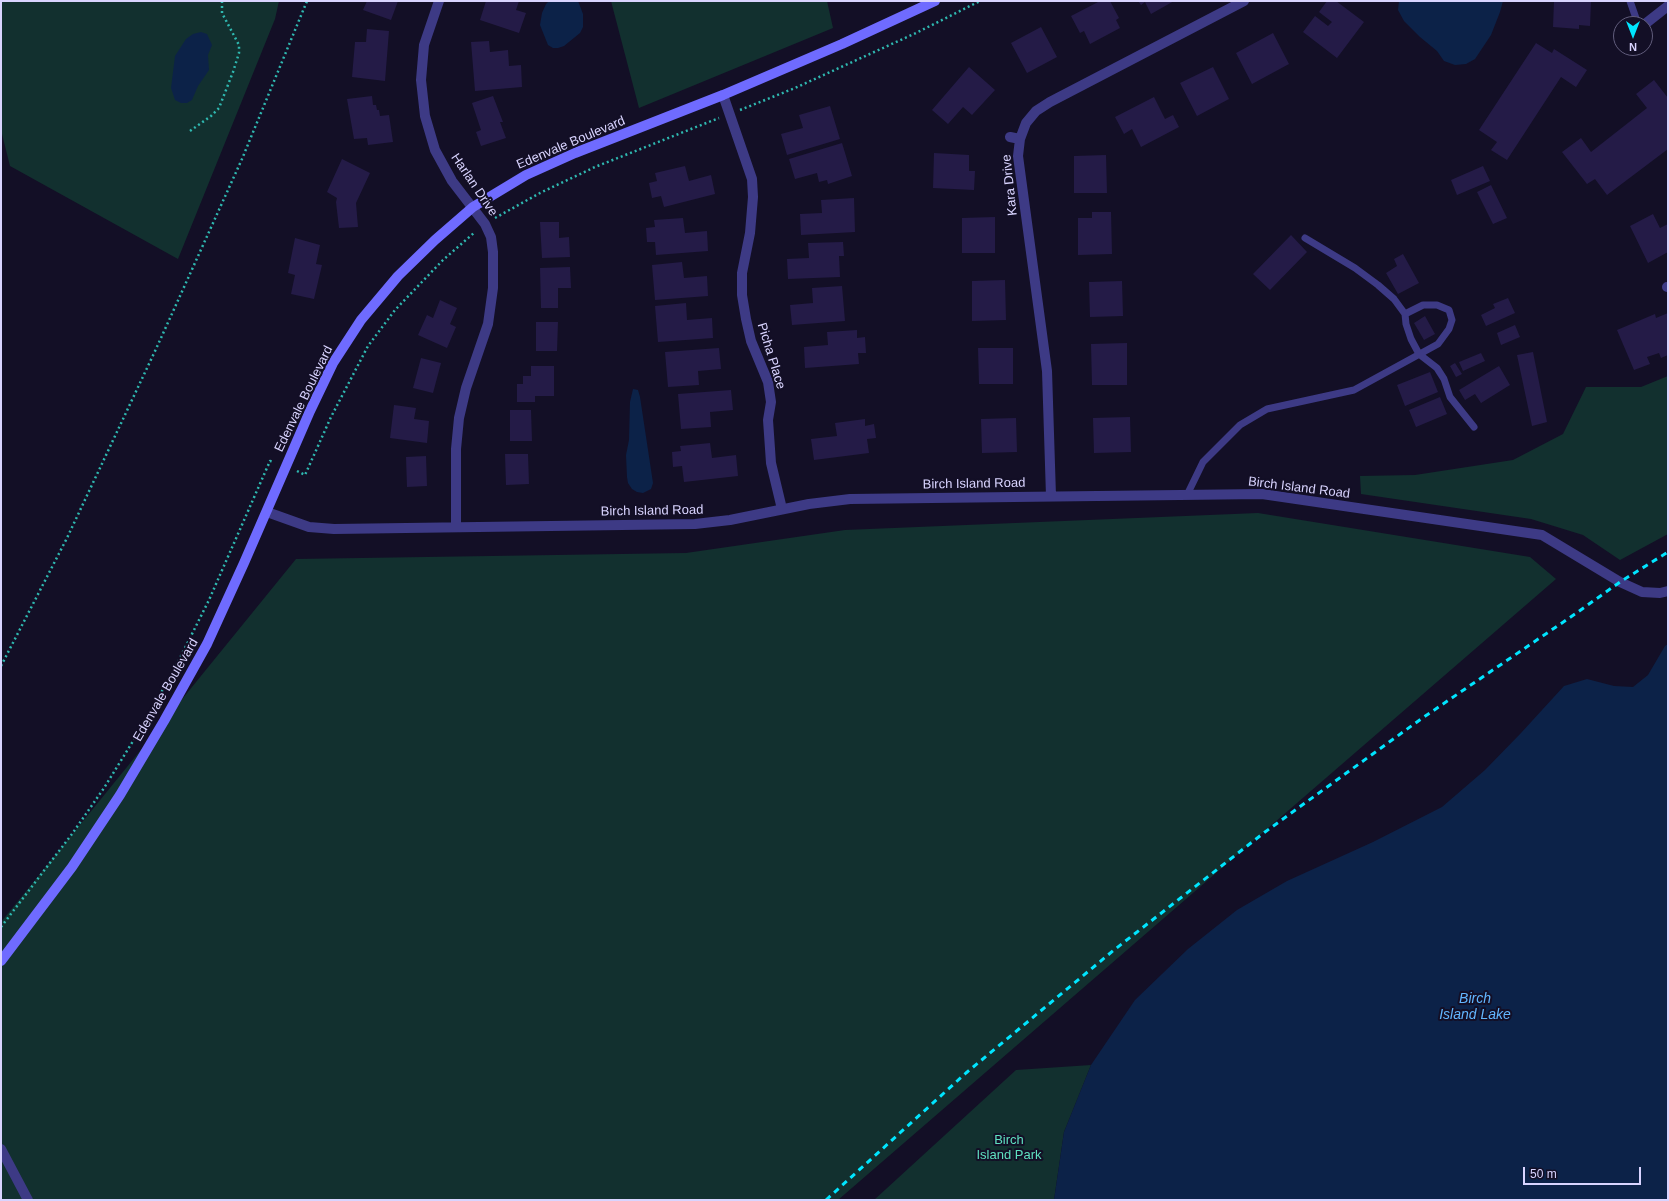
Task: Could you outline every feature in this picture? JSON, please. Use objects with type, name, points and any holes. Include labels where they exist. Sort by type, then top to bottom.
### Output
[{"type":"street","name":"Harlan Drive","points":[[439,1],[424,45],[421,80],[425,116],[435,150],[452,181],[485,224],[491,237],[493,252],[493,288],[488,324],[466,388],[459,418],[456,448],[456,527]]},
{"type":"street","name":"Kara Drive","points":[[1051,496],[1047,372],[1018,156],[1020,140],[1026,123],[1036,111],[1050,102],[1244,1]]},
{"type":"street","name":"Edenvale Boulevard","points":[[1,961],[72,867],[128,781],[207,644],[333,363],[361,320],[398,276],[435,240],[473,207],[526,175],[574,153],[723,95],[842,44],[929,2]]},
{"type":"street","points":[[1653,18],[1668,6]]},
{"type":"street","name":"Picha Place","points":[[723,95],[752,179],[754,197],[750,233],[742,273],[742,295],[751,341],[768,382],[771,402],[768,420],[771,463],[782,509]]},
{"type":"street","points":[[1010,137],[1020,140]]},
{"type":"street","name":"Birch Island Road","points":[[267,512],[309,527],[334,529],[695,524],[730,520],[782,509],[850,499],[1262,494],[1542,535],[1620,582],[1642,592],[1660,593],[1668,591]]},
{"type":"street","points":[[1,1149],[28,1200]]},
{"type":"lane","points":[[1630,1],[1635,16]]},
{"type":"lane","points":[[1305,238],[1355,268],[1394,299],[1405,314],[1406,324],[1411,339],[1419,354],[1437,368],[1444,379],[1450,397],[1474,427]]},
{"type":"lane","points":[[1187,495],[1203,462],[1240,425],[1267,409],[1354,390],[1438,344],[1449,329],[1452,320],[1448,310],[1437,305],[1423,305],[1405,314]]},
{"type":"path","points":[[1,666],[67,538],[156,349],[242,160],[308,1]]},
{"type":"path","points":[[1,927],[72,834],[104,788],[138,733],[173,672],[209,600],[270,461],[305,475],[331,417],[368,346],[395,310],[444,260],[485,224],[540,193],[595,167],[795,88],[916,34],[980,1]]},
{"type":"path","points":[[190,131],[211,116],[219,108],[239,53],[239,45],[222,13],[221,2]]},
{"type":"green space","points":[[1,1],[279,1],[275,19],[178,259],[10,166],[1,130]]},
{"type":"green space","points":[[611,1],[827,1],[833,28],[639,108]]},
{"type":"green space","points":[[1668,376],[1668,534],[1620,560],[1583,535],[1531,519],[1361,494],[1360,476],[1415,475],[1513,460],[1563,434],[1586,387],[1641,387]]},
{"type":"green space","points":[[1258,513],[1530,557],[1556,579],[838,1200],[1,1200],[1,922],[296,559],[686,553],[845,530]]},
{"type":"green space","name":"Birch Island Park","points":[[1091,1065],[1064,1132],[1054,1200],[874,1200],[1016,1070]]},
{"type":"water","points":[[549,1],[578,1],[583,14],[583,27],[580,33],[564,46],[558,48],[553,48],[548,45],[540,25],[542,13]]},
{"type":"water","points":[[1399,1],[1503,1],[1491,35],[1475,59],[1466,64],[1455,65],[1444,61],[1437,51],[1404,21],[1398,10]]},
{"type":"water","points":[[201,32],[207,34],[212,45],[208,55],[209,70],[198,86],[192,100],[187,103],[181,103],[175,100],[171,88],[175,56],[186,39],[193,34]]},
{"type":"water","points":[[633,389],[638,390],[640,397],[653,483],[651,489],[643,493],[632,489],[628,483],[627,477],[626,455],[629,440],[630,402]]},
{"type":"water","name":"Birch Island Lake","points":[[1668,644],[1668,1200],[1054,1200],[1064,1132],[1091,1065],[1135,1000],[1188,949],[1237,910],[1287,881],[1373,842],[1442,807],[1485,770],[1564,686],[1587,679],[1614,686],[1633,687],[1648,675],[1665,646]]},
{"type":"building","points":[[367,1],[398,1],[391,20],[363,10]]},
{"type":"building","points":[[486,1],[519,1],[516,10],[526,13],[519,33],[480,20]]},
{"type":"building","points":[[1100,1],[1110,1],[1119,18],[1116,20],[1120,28],[1090,44],[1084,31],[1080,33],[1071,16]]},
{"type":"building","points":[[1138,1],[1174,1],[1151,14],[1145,2],[1141,5]]},
{"type":"building","points":[[1327,1],[1336,1],[1364,22],[1337,58],[1303,32],[1315,16],[1328,26],[1332,22],[1319,12]]},
{"type":"building","points":[[1554,1],[1591,1],[1590,26],[1579,25],[1579,29],[1553,27]]},
{"type":"building","points":[[1041,27],[1057,57],[1027,73],[1011,43]]},
{"type":"building","points":[[367,29],[389,31],[385,81],[352,77],[355,42],[366,42]]},
{"type":"building","points":[[1273,33],[1289,64],[1252,84],[1236,53]]},
{"type":"building","points":[[489,41],[490,52],[508,50],[509,66],[521,65],[522,87],[475,91],[471,42]]},
{"type":"building","points":[[1536,43],[1552,53],[1554,49],[1587,70],[1576,87],[1561,77],[1507,160],[1491,150],[1497,142],[1479,130]]},
{"type":"building","points":[[969,67],[995,90],[972,115],[963,107],[948,124],[932,110]]},
{"type":"building","points":[[1213,67],[1229,99],[1197,116],[1180,83]]},
{"type":"building","points":[[1654,80],[1668,98],[1668,149],[1607,195],[1595,179],[1587,184],[1562,152],[1581,138],[1591,152],[1647,108],[1636,94]]},
{"type":"building","points":[[372,96],[373,105],[376,105],[380,116],[389,115],[393,142],[368,145],[367,138],[354,139],[347,99]]},
{"type":"building","points":[[493,96],[503,122],[500,122],[506,138],[481,146],[476,132],[481,130],[472,103]]},
{"type":"building","points":[[1154,97],[1165,119],[1173,115],[1179,127],[1141,147],[1132,129],[1124,134],[1115,117]]},
{"type":"building","points":[[830,106],[840,139],[787,155],[781,134],[803,128],[799,115]]},
{"type":"building","points":[[842,143],[852,176],[828,184],[827,180],[819,182],[817,173],[795,179],[789,159]]},
{"type":"building","points":[[934,153],[969,155],[969,171],[975,171],[974,190],[933,188]]},
{"type":"building","points":[[1106,155],[1107,193],[1074,193],[1074,156]]},
{"type":"building","points":[[342,159],[370,173],[356,203],[358,227],[339,228],[336,202],[337,198],[327,192]]},
{"type":"building","points":[[685,166],[689,181],[711,175],[715,194],[664,207],[661,196],[652,198],[649,183],[657,181],[655,173]]},
{"type":"building","points":[[1483,166],[1490,181],[1457,195],[1451,180]]},
{"type":"building","points":[[1491,185],[1507,218],[1493,224],[1477,192]]},
{"type":"building","points":[[854,198],[855,232],[801,235],[800,214],[822,213],[821,200]]},
{"type":"building","points":[[1092,212],[1111,212],[1112,254],[1078,255],[1078,218],[1092,218]]},
{"type":"building","points":[[1653,214],[1660,228],[1668,224],[1668,252],[1648,263],[1630,226]]},
{"type":"building","points":[[995,217],[995,253],[962,253],[962,218]]},
{"type":"building","points":[[683,218],[685,233],[707,231],[708,251],[656,255],[655,242],[647,242],[646,228],[655,227],[654,220]]},
{"type":"building","points":[[540,222],[559,222],[559,238],[569,237],[570,257],[542,258]]},
{"type":"building","points":[[1291,235],[1307,252],[1270,290],[1253,274]]},
{"type":"building","points":[[295,238],[320,245],[316,264],[322,265],[314,299],[291,294],[295,275],[288,273]]},
{"type":"building","points":[[843,242],[844,256],[839,256],[840,277],[788,279],[787,259],[809,258],[808,243]]},
{"type":"building","points":[[1403,254],[1419,283],[1398,294],[1386,273],[1397,266],[1394,259]]},
{"type":"building","points":[[682,262],[684,278],[707,276],[708,296],[655,300],[652,265]]},
{"type":"building","points":[[570,267],[571,288],[558,288],[558,308],[541,308],[540,268]]},
{"type":"building","points":[[1005,280],[1006,320],[972,321],[972,281]]},
{"type":"building","points":[[1122,281],[1123,316],[1090,317],[1089,282]]},
{"type":"building","points":[[842,286],[845,321],[792,325],[790,305],[813,303],[812,288]]},
{"type":"building","points":[[1508,298],[1515,313],[1486,326],[1481,315],[1495,308],[1493,304]]},
{"type":"building","points":[[440,300],[457,308],[450,324],[456,327],[447,348],[418,335],[427,315],[433,318]]},
{"type":"building","points":[[686,303],[687,320],[712,318],[713,338],[658,342],[655,306]]},
{"type":"building","points":[[1668,313],[1668,355],[1661,358],[1659,353],[1647,357],[1650,364],[1634,370],[1617,330],[1655,314],[1656,318]]},
{"type":"building","points":[[1425,316],[1435,334],[1424,340],[1414,323]]},
{"type":"building","points":[[536,322],[558,322],[557,351],[536,351]]},
{"type":"building","points":[[1515,325],[1520,337],[1501,345],[1497,333]]},
{"type":"building","points":[[857,330],[857,338],[865,337],[866,353],[858,353],[859,364],[805,368],[804,347],[828,345],[827,332]]},
{"type":"building","points":[[1127,343],[1127,385],[1092,385],[1091,344]]},
{"type":"building","points":[[719,348],[721,369],[698,371],[699,385],[668,387],[665,352]]},
{"type":"building","points":[[978,348],[1013,348],[1013,384],[979,384]]},
{"type":"building","points":[[1533,352],[1547,422],[1532,426],[1517,355]]},
{"type":"building","points":[[1481,353],[1485,361],[1463,371],[1459,362]]},
{"type":"building","points":[[421,358],[441,363],[433,393],[413,388]]},
{"type":"building","points":[[1455,363],[1462,374],[1456,377],[1450,366]]},
{"type":"building","points":[[531,366],[554,366],[554,396],[535,396],[535,402],[517,402],[517,384],[523,384],[523,376],[531,376]]},
{"type":"building","points":[[1499,366],[1510,385],[1481,403],[1475,394],[1465,400],[1459,390]]},
{"type":"building","points":[[1430,372],[1438,392],[1405,406],[1397,385]]},
{"type":"building","points":[[731,390],[733,410],[710,412],[711,427],[681,429],[678,394]]},
{"type":"building","points":[[1440,397],[1447,414],[1416,427],[1409,410]]},
{"type":"building","points":[[394,405],[416,408],[414,419],[429,421],[427,443],[390,438]]},
{"type":"building","points":[[510,410],[531,410],[532,441],[510,441]]},
{"type":"building","points":[[1130,417],[1131,452],[1094,453],[1093,418]]},
{"type":"building","points":[[1016,418],[1017,452],[982,453],[981,419]]},
{"type":"building","points":[[865,419],[865,426],[874,424],[876,438],[867,439],[869,453],[814,460],[811,439],[837,436],[835,423]]},
{"type":"building","points":[[710,443],[712,458],[736,455],[738,476],[684,482],[682,466],[673,467],[672,452],[681,451],[680,446]]},
{"type":"building","points":[[505,454],[528,454],[529,484],[506,485]]},
{"type":"building","points":[[426,456],[427,486],[407,487],[406,457]]},
{"type":"railway","points":[[826,1200],[966,1073],[1114,950],[1265,832],[1421,719],[1620,582],[1668,552]]}]
